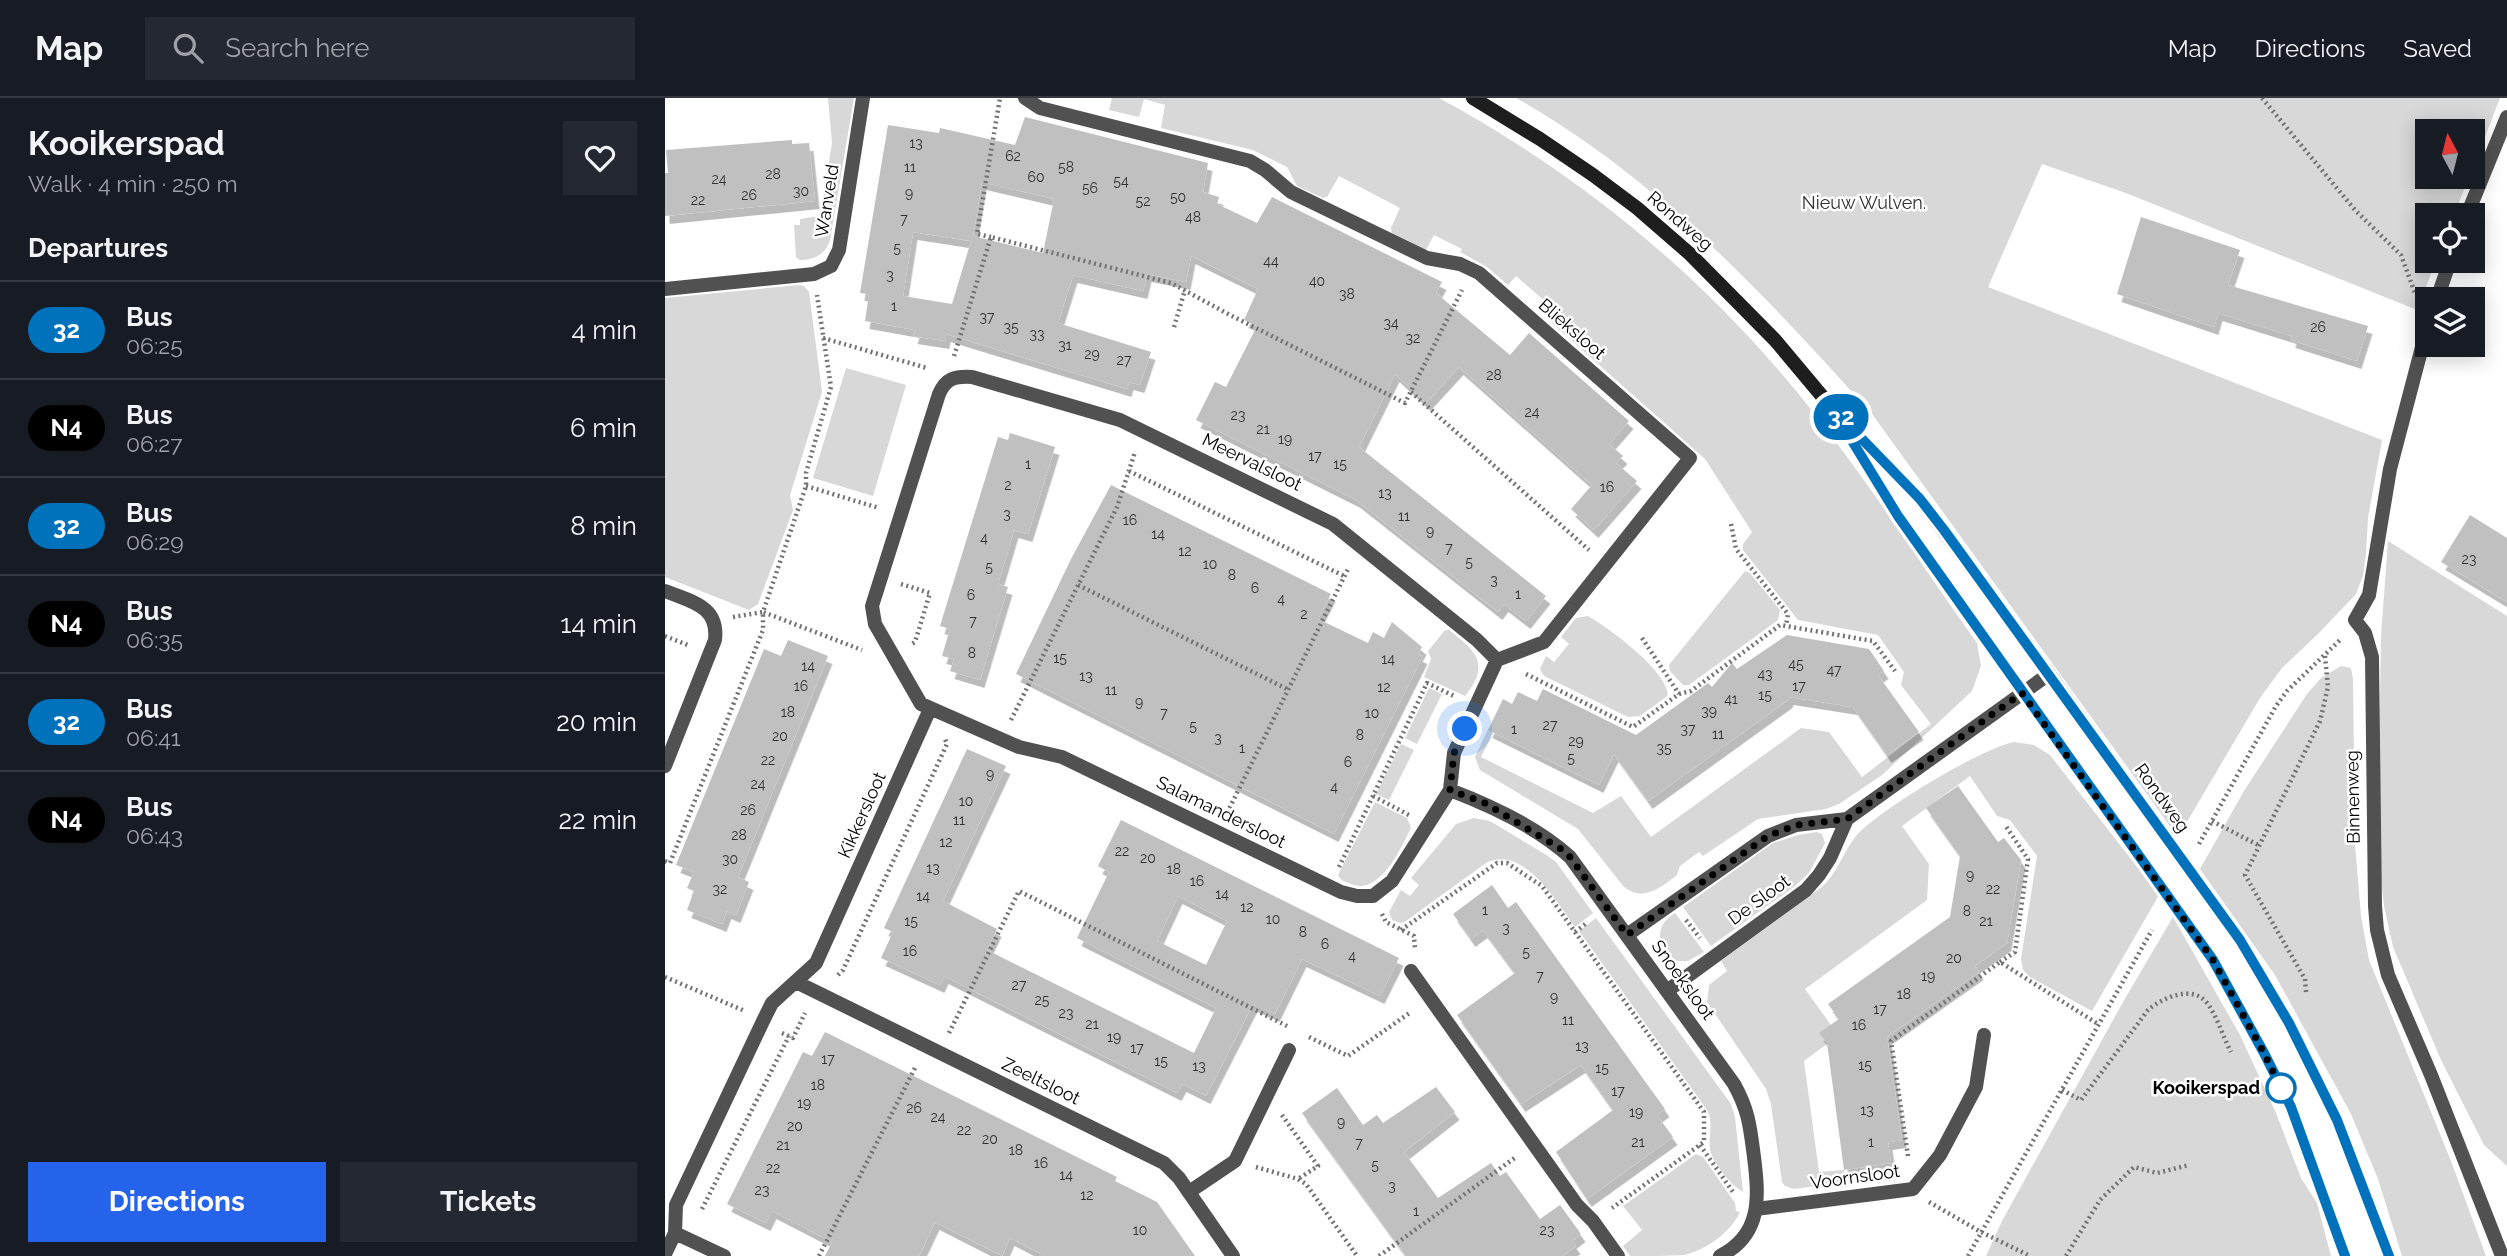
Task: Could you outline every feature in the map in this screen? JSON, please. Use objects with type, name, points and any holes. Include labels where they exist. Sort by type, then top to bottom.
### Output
[{"type":"main road","name":"Rondweg","points":[[1473,98],[1541,139],[1637,208],[1690,254],[1775,340],[1832,408],[1920,499],[2240,940],[2283,1012],[2337,1120],[2389,1256]]},
{"type":"main road","name":"Rondweg","points":[[1832,408],[1898,516],[2022,693],[2177,906],[2235,998],[2291,1107],[2345,1256]]},
{"type":"street","name":"Wanveld","points":[[814,274],[831,266],[839,250],[863,98]]},
{"type":"street","name":"Blieksloot","points":[[1025,98],[1040,108],[1250,162],[1265,170],[1279,184],[1304,198],[1427,258],[1460,264],[1479,273],[1690,458],[1544,642],[1497,660]]},
{"type":"street","points":[[2472,203],[2507,117]]},
{"type":"street","points":[[665,289],[814,274]]},
{"type":"street","name":"Binnenweg","points":[[2420,357],[2391,469],[2369,595],[2355,620],[2365,633],[2372,657],[2372,783],[2377,930],[2388,975],[2431,1075],[2501,1256]]},
{"type":"street","name":"Meervalsloot","points":[[950,378],[972,377],[1120,420],[1333,524],[1478,640],[1497,660]]},
{"type":"street","points":[[930,709],[921,704],[892,656],[872,615],[872,606],[939,394],[950,378]]},
{"type":"street","points":[[665,591],[698,604],[715,620],[715,640],[665,766]]},
{"type":"street","points":[[1373,896],[1392,881],[1450,790],[1454,753],[1497,660]]},
{"type":"street","points":[[1627,935],[1768,836],[1812,822],[1847,819],[2049,674]]},
{"type":"street","name":"Salamandersloot","points":[[930,709],[1019,747],[1062,757],[1329,886],[1357,896],[1373,896]]},
{"type":"street","name":"Kikkersloot","points":[[665,1254],[675,1233],[676,1205],[764,1019],[772,1003],[816,963],[930,709]]},
{"type":"street","name":"Snoeksloot","points":[[1450,790],[1485,803],[1570,857],[1734,1084],[1748,1114],[1758,1189],[1753,1219],[1742,1240],[1732,1250],[1720,1256]]},
{"type":"street","name":"De Sloot","points":[[1667,991],[1812,883],[1830,858],[1847,819]]},
{"type":"street","points":[[1411,971],[1577,1205],[1593,1221],[1618,1256]]},
{"type":"street","name":"Zeeltsloot","points":[[796,982],[1164,1163],[1189,1192],[1233,1256]]},
{"type":"street","name":"Voornsloot","points":[[1756,1209],[1913,1189],[1940,1155],[1976,1087],[1984,1035]]},
{"type":"street","points":[[1189,1192],[1235,1161],[1289,1050]]},
{"type":"street","points":[[675,1233],[724,1256]]},
{"type":"path","points":[[1000,98],[977,234],[1171,282],[1405,404],[1472,270]]},
{"type":"path","points":[[2262,98],[2355,209],[2402,255],[2407,276],[2415,293]]},
{"type":"path","points":[[823,338],[934,370],[950,378],[955,353],[991,237]]},
{"type":"path","points":[[665,861],[670,863],[763,631],[763,612],[806,486],[806,473],[831,387],[814,274]]},
{"type":"path","points":[[1174,327],[1185,290]]},
{"type":"path","points":[[1411,392],[1605,565]]},
{"type":"path","points":[[1001,739],[1117,508],[1142,430]]},
{"type":"path","points":[[1129,471],[1345,576]]},
{"type":"path","points":[[806,486],[901,514]]},
{"type":"path","points":[[1731,524],[1736,549],[1787,614],[1786,626]]},
{"type":"path","points":[[1217,831],[1360,544]]},
{"type":"path","points":[[715,620],[763,612],[875,655],[892,656],[915,642],[930,593],[881,577]]},
{"type":"path","points":[[1078,585],[1288,690]]},
{"type":"path","points":[[1497,660],[1633,727],[1679,694],[1691,691],[1780,625],[1873,641],[1895,671]]},
{"type":"path","points":[[1642,638],[1679,694]]},
{"type":"path","points":[[2197,848],[2276,706],[2287,691],[2325,656],[2328,687],[2323,712],[2245,875],[2305,979],[2306,992]]},
{"type":"path","points":[[1329,886],[1427,683],[1476,706]]},
{"type":"path","points":[[1373,796],[1427,825]]},
{"type":"path","points":[[2212,821],[2260,846]]},
{"type":"path","points":[[2005,825],[2028,859],[2015,952],[1891,1041],[1913,1189],[1927,1201],[1981,1232],[2030,1256]]},
{"type":"path","points":[[1401,930],[1497,863],[1507,863],[1536,881],[1704,1112],[1704,1142],[1593,1221]]},
{"type":"path","points":[[819,1256],[1020,891],[1348,1056],[1430,998]]},
{"type":"path","points":[[1373,896],[1386,922],[1414,936],[1415,953],[1411,971]]},
{"type":"path","points":[[1674,902],[1713,958]]},
{"type":"path","points":[[1968,1256],[2153,930]]},
{"type":"path","points":[[2000,962],[2098,1024]]},
{"type":"path","points":[[665,977],[764,1019]]},
{"type":"path","points":[[2062,1090],[2081,1100],[2148,1010],[2159,1000],[2179,995],[2198,996],[2207,1002],[2231,1052]]},
{"type":"path","points":[[1268,1094],[1318,1166],[1298,1179]]},
{"type":"path","points":[[1379,1256],[1534,1145]]},
{"type":"path","points":[[1700,1145],[1735,1194],[1756,1209]]},
{"type":"path","points":[[1235,1161],[1298,1179],[1306,1184],[1357,1256]]},
{"type":"path","points":[[2066,1256],[2100,1200],[2134,1167],[2157,1173],[2189,1165]]},
{"type":"green space","points":[[828,98],[854,98],[830,240],[819,255],[800,260],[796,257],[794,225],[800,225],[800,219],[820,216],[832,143]]},
{"type":"green space","points":[[1112,98],[1439,98],[1536,156],[1627,223],[1669,259],[1750,338],[1787,380],[1861,476],[1977,643],[1981,666],[1972,691],[1882,775],[1839,804],[1826,809],[1758,819],[1703,856],[1699,852],[1680,866],[1677,875],[1658,888],[1638,893],[1624,887],[1578,829],[1480,770],[1475,757],[1488,729],[1494,732],[1481,757],[1593,813],[1621,796],[1651,837],[1801,728],[1829,732],[1862,777],[1931,724],[1901,685],[1904,672],[1878,635],[1798,620],[1743,550],[1743,544],[1752,532],[1705,459],[1552,323],[1560,314],[1516,276],[1508,285],[1487,267],[1460,252],[1462,249],[1434,235],[1426,250],[1392,233],[1391,228],[1400,208],[1339,176],[1327,197],[1323,198],[1297,186],[1287,167],[1253,150],[1161,128],[1165,105],[1144,99],[1139,117],[1109,110]]},
{"type":"green space","name":"Nieuw Wulven.","points":[[1516,98],[2500,98],[2485,137],[2485,119],[2415,119],[2415,189],[2464,189],[2459,203],[2415,203],[2415,273],[2431,273],[2426,287],[2415,287],[2415,309],[2126,193],[2042,164],[1988,287],[2382,440],[2368,518],[2363,576],[2356,594],[2282,668],[2260,698],[2178,837],[1872,414],[1791,326],[1706,241],[1662,201],[1567,129]]},
{"type":"green space","points":[[799,285],[809,292],[822,392],[790,495],[793,510],[758,604],[749,610],[665,577],[665,298]]},
{"type":"green space","points":[[846,368],[906,385],[873,496],[813,478]]},
{"type":"green space","points":[[2388,541],[2507,616],[2507,1166],[2484,1145],[2441,1060],[2393,947],[2384,906],[2379,859],[2379,765],[2381,636]]},
{"type":"green space","points":[[1745,571],[1750,573],[1780,610],[1778,620],[1689,685],[1683,685],[1670,671],[1669,665]]},
{"type":"green space","points":[[1588,616],[1635,650],[1664,684],[1668,694],[1666,697],[1640,716],[1628,717],[1544,676],[1540,669],[1546,656],[1554,662],[1569,644],[1561,637],[1576,618]]},
{"type":"green space","points":[[1445,630],[1449,630],[1467,645],[1477,659],[1477,675],[1465,696],[1424,677],[1431,659],[1428,651]]},
{"type":"green space","points":[[2341,666],[2351,668],[2353,679],[2355,844],[2361,916],[2369,960],[2451,1161],[2486,1256],[2402,1256],[2378,1179],[2351,1114],[2275,975],[2200,869],[2244,791],[2307,694],[2321,678]]},
{"type":"green space","points":[[1429,688],[1442,694],[1417,744],[1405,738]]},
{"type":"green space","points":[[2014,742],[2034,745],[2050,755],[2159,895],[2092,1011],[2030,977],[2023,970],[2021,959],[2037,856],[2010,820],[1997,816],[1970,776],[1902,826],[1929,864],[1927,900],[1805,989],[1831,1025],[1820,1033],[1827,1044],[1804,1061],[1819,1172],[1844,1170],[1846,1182],[1794,1189],[1785,1186],[1782,1182],[1771,1104],[1766,1089],[1707,1002],[1709,985],[1727,971],[1721,961],[1823,886],[1833,875],[1856,836],[1885,812],[1955,768]]},
{"type":"green space","points":[[1401,744],[1414,750],[1389,800],[1376,794]]},
{"type":"green space","points":[[1375,802],[1407,818],[1411,828],[1395,858],[1380,877],[1361,886],[1351,884],[1338,875]]},
{"type":"green space","points":[[1474,818],[1490,821],[1556,862],[1593,913],[1575,927],[1549,891],[1526,868],[1513,861],[1500,859],[1486,863],[1406,921],[1401,923],[1392,920],[1389,912],[1401,890],[1410,896],[1419,885],[1411,878],[1456,824]]},
{"type":"green space","points":[[1817,832],[1822,834],[1825,843],[1809,873],[1711,946],[1683,907],[1773,843]]},
{"type":"green space","points":[[1675,913],[1704,952],[1688,961],[1676,961],[1661,946],[1662,927]]},
{"type":"green space","points":[[2173,917],[2240,1035],[2276,1113],[2301,1178],[2317,1203],[2331,1256],[1986,1256],[2002,1221]]},
{"type":"green space","points":[[1596,918],[1731,1104],[1735,1117],[1743,1192],[1723,1174],[1712,1155],[1707,1110],[1579,931]]},
{"type":"green space","points":[[1696,1154],[1703,1157],[1735,1203],[1736,1211],[1740,1212],[1736,1220],[1717,1239],[1685,1255],[1630,1256],[1623,1246],[1642,1230],[1623,1206]]},
{"type":"building","points":[[1025,117],[1208,163],[1203,192],[1219,197],[1217,204],[1257,223],[1272,197],[1442,282],[1436,293],[1510,355],[1529,333],[1629,421],[1609,444],[1623,456],[1616,463],[1637,481],[1594,530],[1571,509],[1592,485],[1459,367],[1426,403],[1395,374],[1359,447],[1546,596],[1526,621],[1504,604],[1498,612],[1356,500],[1196,420],[1215,382],[1226,387],[1257,326],[1244,320],[1258,289],[1191,256],[1186,282],[1147,274],[1143,291],[1073,275],[1058,323],[1151,352],[1140,385],[1129,382],[1127,389],[946,334],[945,341],[913,336],[915,330],[865,321],[869,294],[860,293],[888,125],[939,133],[940,128],[1015,145]],"holes":[[[982,182],[1054,199],[1043,253],[973,236]],[[913,232],[971,241],[952,304],[903,296]]]},
{"type":"building","points":[[792,140],[792,144],[809,143],[815,201],[665,216],[665,173],[668,173],[666,150]]},
{"type":"building","points":[[2141,217],[2240,250],[2228,285],[2368,326],[2357,361],[2291,340],[2292,336],[2218,313],[2214,327],[2117,294]]},
{"type":"building","points":[[1010,433],[1055,447],[1028,534],[1014,530],[998,584],[1008,587],[980,680],[950,671],[954,659],[942,656],[950,629],[940,626],[998,437],[1008,440]]},
{"type":"building","points":[[1111,485],[1331,594],[1318,619],[1368,643],[1373,632],[1384,638],[1392,622],[1422,647],[1418,654],[1423,656],[1334,834],[1016,674],[1071,559]]},
{"type":"building","points":[[2470,515],[2507,538],[2507,602],[2441,562]]},
{"type":"building","points":[[1787,635],[1869,649],[1884,671],[1878,675],[1919,732],[1887,755],[1853,707],[1789,697],[1648,801],[1614,754],[1599,785],[1488,730],[1503,699],[1512,704],[1518,692],[1537,701],[1543,689],[1636,735],[1708,683],[1712,687],[1732,663],[1737,669]]},
{"type":"building","points":[[788,640],[828,656],[738,877],[749,882],[736,915],[727,911],[722,924],[687,910],[694,891],[687,888],[694,872],[676,865],[764,649],[781,656]]},
{"type":"building","points":[[967,749],[1006,766],[943,901],[997,929],[987,950],[1194,1053],[1216,1008],[1077,938],[1109,872],[1098,866],[1121,820],[1399,958],[1380,996],[1302,959],[1275,1014],[1253,1004],[1206,1096],[1182,1084],[1177,1093],[944,976],[940,985],[881,958],[893,932],[884,928]],"holes":[[[1178,896],[1227,921],[1206,965],[1157,941]]]},
{"type":"building","points":[[1958,786],[1998,842],[2004,838],[2021,860],[2007,943],[1975,966],[1979,972],[1887,1037],[1902,1140],[1888,1142],[1891,1163],[1844,1170],[1827,1043],[1819,1033],[1839,1019],[1828,1004],[1950,917],[1960,856],[1926,808]]},
{"type":"building","points":[[1492,885],[1508,908],[1516,902],[1665,1109],[1657,1115],[1673,1137],[1587,1199],[1556,1152],[1613,1110],[1581,1065],[1521,1104],[1457,1015],[1515,973],[1483,930],[1471,939],[1453,914]]},
{"type":"building","points":[[825,1032],[1117,1177],[1115,1181],[1157,1202],[1195,1256],[1045,1256],[1010,1238],[1002,1256],[935,1222],[919,1256],[825,1256],[832,1242],[772,1211],[766,1223],[727,1204],[803,1052],[812,1056]]},
{"type":"building","points":[[1436,1087],[1455,1112],[1404,1152],[1438,1198],[1491,1163],[1500,1176],[1506,1172],[1540,1219],[1560,1205],[1581,1234],[1572,1241],[1576,1246],[1562,1256],[1406,1256],[1302,1113],[1337,1088],[1363,1125],[1377,1115],[1383,1123]]},
{"type":"bus line","name":"32","points":[[2345,1256],[2291,1107],[2213,960],[1898,516],[1832,408],[1920,499],[1944,530],[2240,940],[2289,1023],[2337,1120],[2389,1256]]},
{"type":"place","name":"Kooikerspad","points":[[2281,1088]]},
{"type":"route","points":[[1465,729],[1454,753],[1450,790],[1485,803],[1561,849],[1570,857],[1627,935],[1768,836],[1796,825],[1847,819],[2022,693],[2213,960],[2281,1088]]}]
